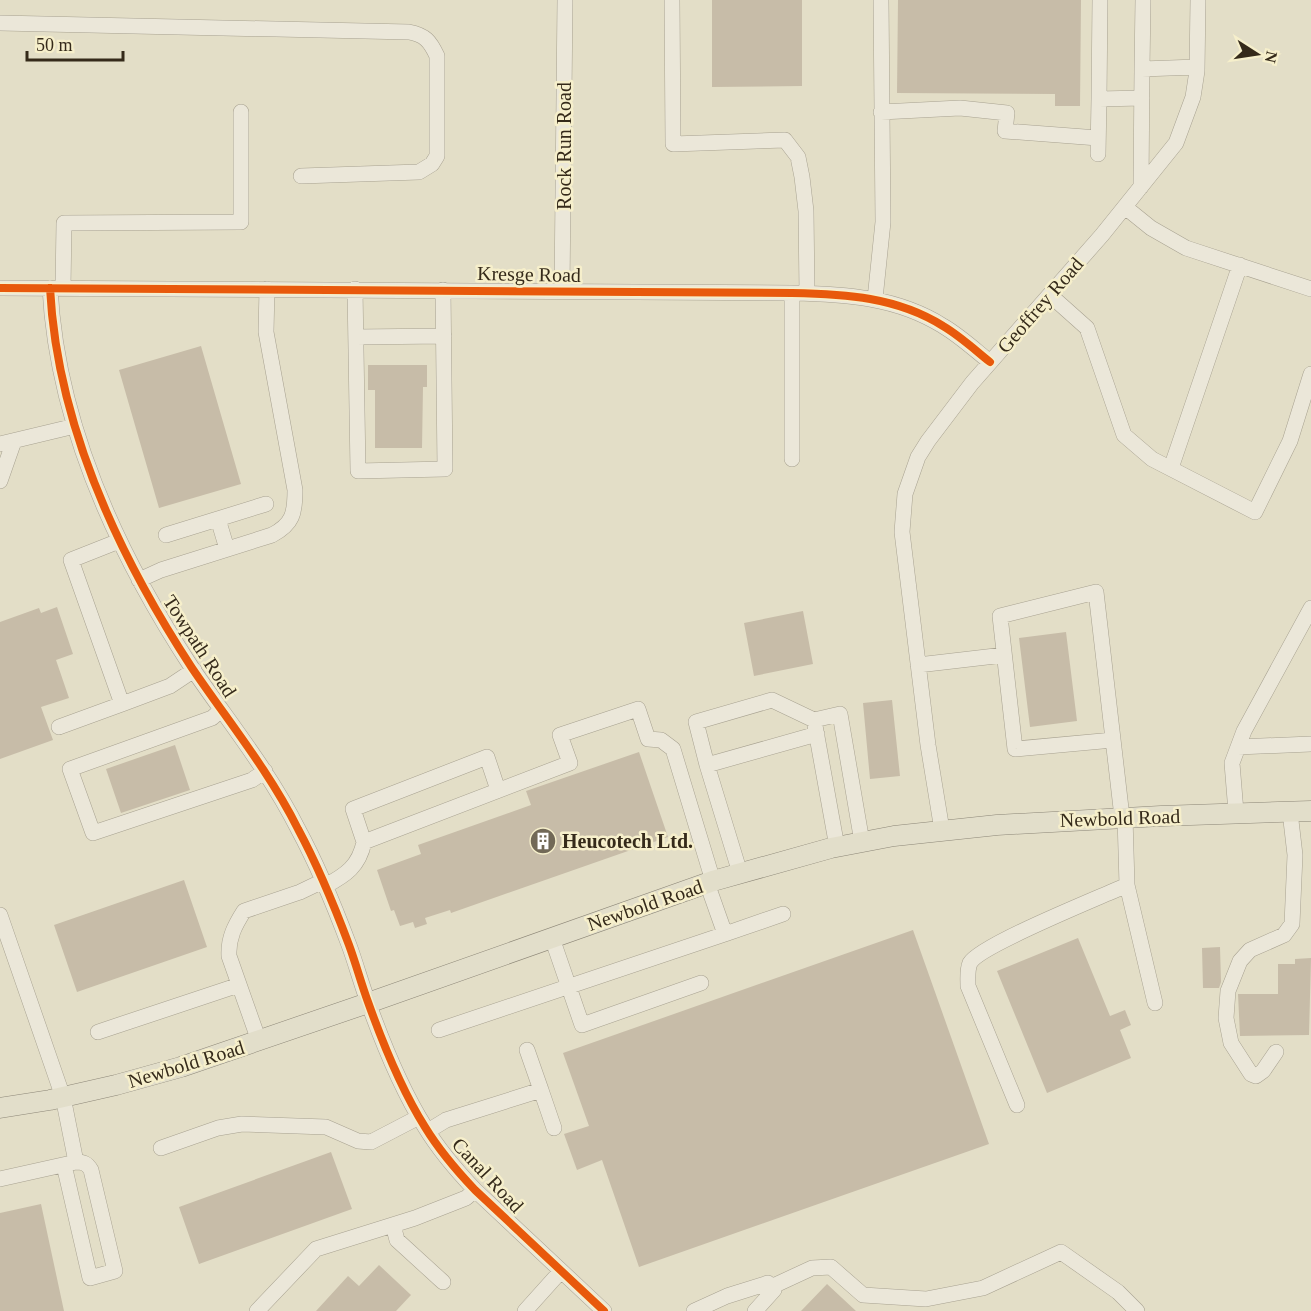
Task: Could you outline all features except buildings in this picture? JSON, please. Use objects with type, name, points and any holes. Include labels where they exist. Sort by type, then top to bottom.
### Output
[{"type":"main road","name":"Newbold Road","points":[[0,1108],[116,1085],[181,1067],[368,1004],[710,882],[789,858],[837,847],[942,830],[997,825],[1123,817],[1311,811]]},
{"type":"street","name":"Rock Run Road","points":[[562,291],[565,0]]},
{"type":"street","points":[[672,0],[673,144],[785,140],[798,157],[806,211],[792,459]]},
{"type":"street","points":[[875,299],[883,222],[881,0]]},
{"type":"street","points":[[1098,154],[1100,0]]},
{"type":"street","points":[[1141,187],[1143,0]]},
{"type":"street","name":"Geoffrey Road","points":[[942,830],[918,665],[902,532],[905,494],[918,457],[928,441],[990,362],[1125,207],[1176,143],[1193,97],[1197,67],[1198,0]]},
{"type":"street","points":[[0,23],[409,32],[420,34],[431,41],[437,56],[437,156],[432,164],[419,172],[301,176]]},
{"type":"street","points":[[1142,69],[1197,67]]},
{"type":"street","points":[[1099,99],[1142,98]]},
{"type":"street","points":[[881,111],[960,108],[1007,113],[1005,131],[1098,138]]},
{"type":"street","name":"Towpath Road","points":[[241,112],[241,222],[64,223],[56,288],[54,335],[59,365],[75,426],[101,501],[119,541],[139,579],[194,670],[265,771],[298,828],[324,883],[349,945],[368,1004]]},
{"type":"street","points":[[1125,207],[1151,228],[1186,248],[1311,289]]},
{"type":"street","points":[[1171,468],[1240,266]]},
{"type":"street","name":"Kresge Road","points":[[0,288],[800,293],[875,299],[903,306],[945,327],[990,362]]},
{"type":"street","points":[[139,579],[280,531],[286,527],[294,512],[295,490],[266,332],[267,289]]},
{"type":"street","points":[[355,289],[358,471],[445,469],[444,290]]},
{"type":"street","points":[[1050,295],[1087,328],[1124,435],[1152,459],[1255,512],[1290,441],[1311,374]]},
{"type":"street","points":[[356,337],[444,336]]},
{"type":"street","points":[[0,481],[7,442],[75,426]]},
{"type":"street","points":[[166,535],[266,504]]},
{"type":"street","points":[[218,519],[227,549]]},
{"type":"street","points":[[119,541],[71,560],[122,705]]},
{"type":"street","points":[[1113,740],[1015,749],[1000,616],[1096,592],[1123,817],[1127,885],[1155,1003]]},
{"type":"street","points":[[1236,812],[1232,763],[1244,731],[1311,608]]},
{"type":"street","points":[[918,665],[1005,655]]},
{"type":"street","points":[[59,727],[170,686],[194,670]]},
{"type":"street","points":[[740,873],[706,765],[696,722],[772,700],[815,727],[837,847]]},
{"type":"street","points":[[364,842],[570,763],[560,735],[638,709],[648,739],[661,740],[673,749],[725,934]]},
{"type":"street","points":[[221,710],[212,718],[70,769],[93,833],[252,780],[265,771]]},
{"type":"street","points":[[706,765],[815,727],[840,714],[862,842]]},
{"type":"street","points":[[1238,747],[1311,744]]},
{"type":"street","points":[[258,1041],[229,956],[228,945],[234,928],[244,911],[337,880],[352,868],[361,857],[364,842],[353,809],[487,757],[498,790]]},
{"type":"street","points":[[1276,1052],[1263,1071],[1256,1076],[1251,1074],[1231,1043],[1226,1018],[1228,991],[1240,961],[1250,950],[1284,935],[1292,924],[1295,855],[1290,812]]},
{"type":"street","points":[[1017,1105],[968,986],[970,963],[990,947],[1127,885]]},
{"type":"street","points":[[439,1030],[783,914]]},
{"type":"street","points":[[0,915],[63,1097],[70,1164],[90,1278],[115,1271],[88,1165],[70,1164],[0,1179]]},
{"type":"street","points":[[552,938],[582,1025],[701,983]]},
{"type":"street","points":[[98,1032],[239,986]]},
{"type":"street","name":"Canal Road","points":[[368,1004],[419,1117],[456,1170],[604,1311]]},
{"type":"street","points":[[527,1050],[554,1128]]},
{"type":"street","points":[[428,1131],[446,1120],[541,1090]]},
{"type":"street","points":[[161,1148],[218,1128],[242,1124],[326,1127],[358,1141],[371,1142],[419,1117]]},
{"type":"street","points":[[256,1311],[316,1249],[393,1225],[466,1198],[475,1190]]},
{"type":"street","points":[[393,1225],[397,1240],[443,1282]]},
{"type":"street","points":[[771,1287],[812,1268],[831,1267],[863,1294],[926,1299],[983,1288],[1061,1252],[1118,1292],[1137,1311]]},
{"type":"street","points":[[525,1311],[561,1271]]},
{"type":"street","points":[[694,1311],[727,1296],[768,1283],[774,1290],[755,1311]]},
{"type":"cycle path","points":[[0,288],[831,294],[889,303],[925,316],[955,334],[990,362]]},
{"type":"cycle path","points":[[50,288],[55,339],[78,439],[116,534],[165,625],[287,808],[338,915],[365,995],[408,1097],[436,1144],[475,1190],[604,1311]]},
{"type":"place","name":"Heucotech Ltd.","points":[[543,841]]}]
